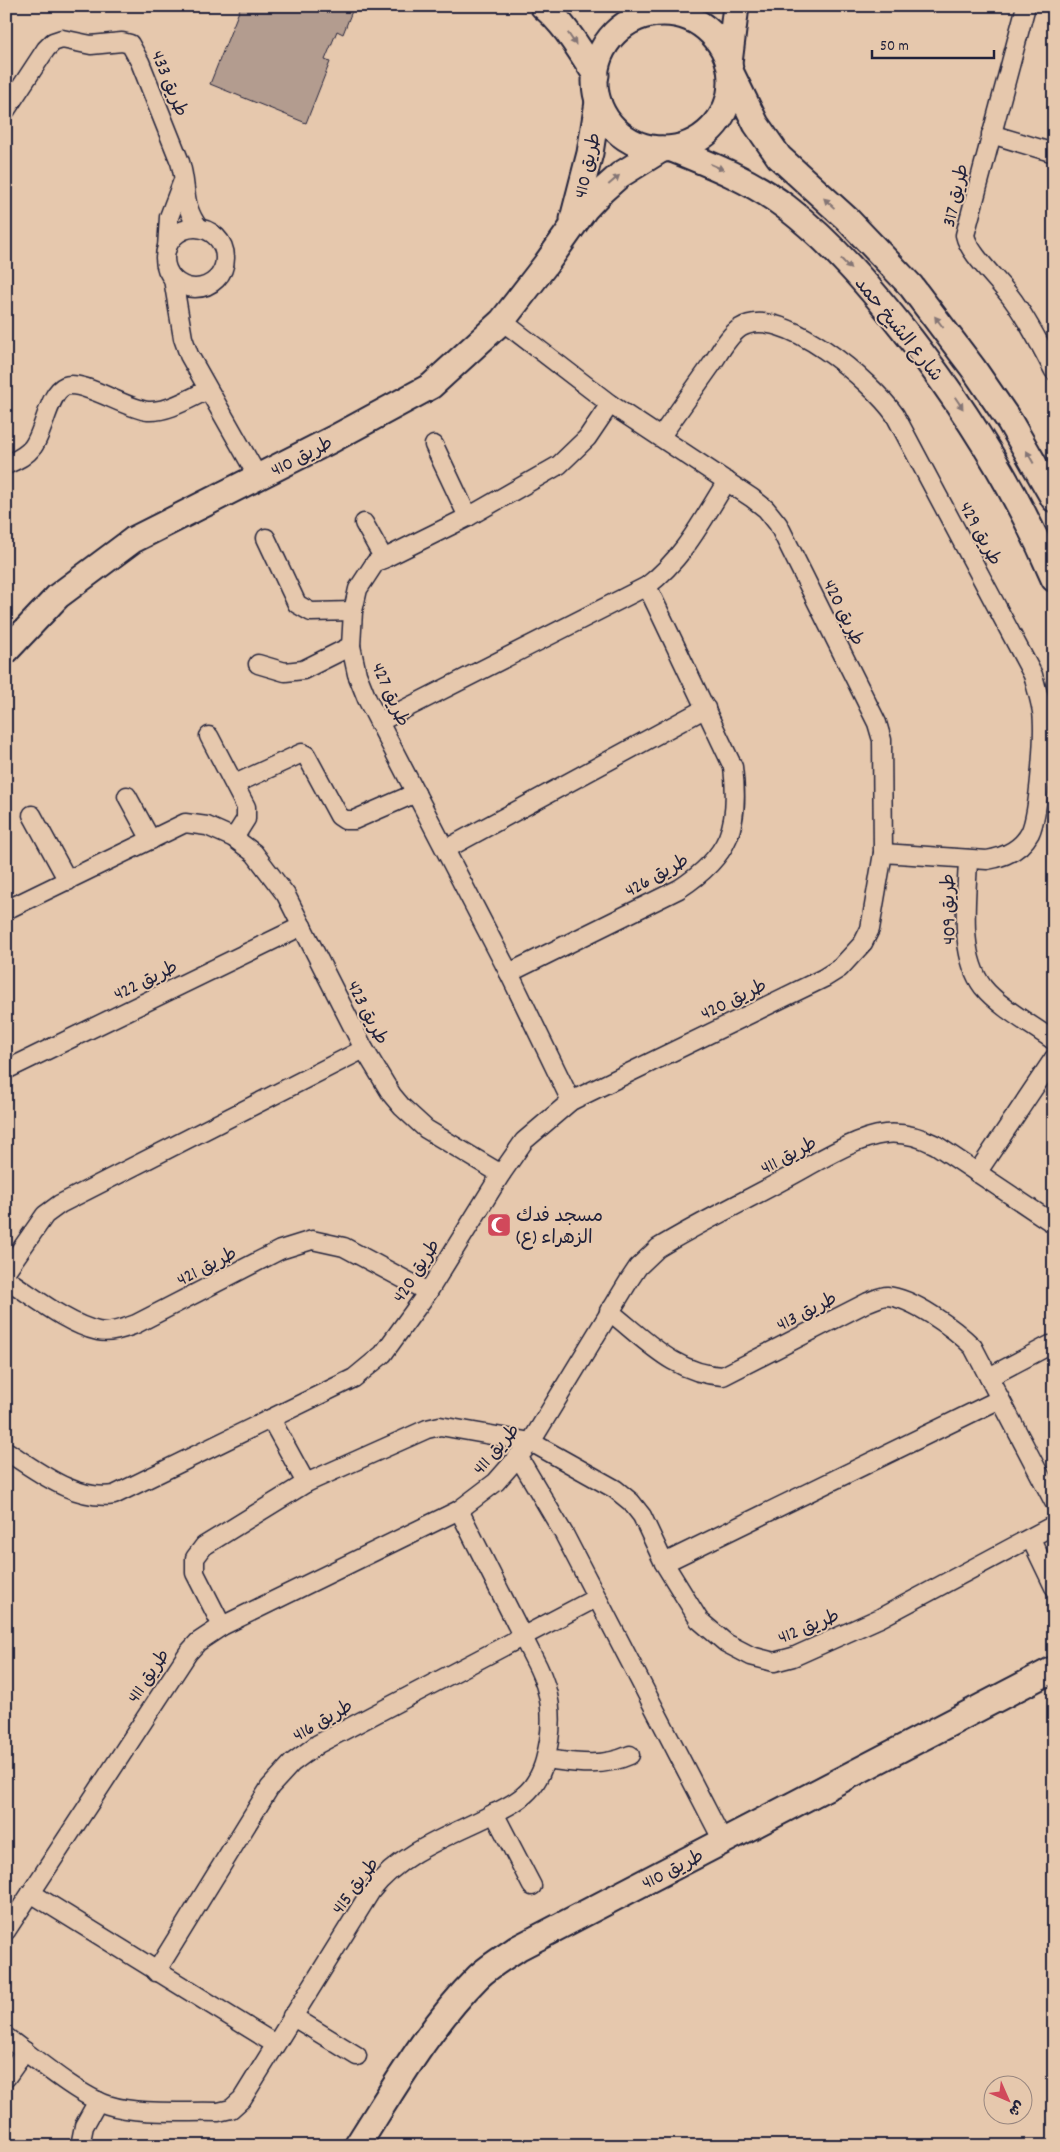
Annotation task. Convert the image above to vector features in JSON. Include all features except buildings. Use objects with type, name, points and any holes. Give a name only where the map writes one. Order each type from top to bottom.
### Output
[{"type":"street","points":[[543,6],[570,36],[596,75]]},
{"type":"street","points":[[730,68],[722,47],[712,34],[699,23],[683,16],[657,10],[620,29],[608,42],[600,58],[596,75],[598,102],[605,117],[616,130],[630,141],[645,147],[667,149],[697,140],[717,123],[728,99],[736,6]]},
{"type":"street","name":"طريق 317","points":[[1026,6],[966,227],[966,242],[970,249],[997,278],[1016,304],[1054,371]]},
{"type":"street","name":"طريق 433","points":[[6,110],[46,49],[53,42],[67,39],[91,45],[126,43],[133,47],[184,178],[183,189],[187,210],[199,228]]},
{"type":"street","name":"شارع الشيخ حمد","points":[[730,68],[756,124],[780,157],[847,219],[905,279],[951,338],[1010,422],[1054,499]]},
{"type":"street","name":"طريق 410","points":[[570,228],[584,178],[598,102]]},
{"type":"street","points":[[991,134],[1054,153]]},
{"type":"street","name":"شارع الشيخ حمد","points":[[667,149],[750,183],[785,207],[821,237],[884,304],[978,430],[1033,529],[1054,579]]},
{"type":"street","name":"طريق 410","points":[[6,651],[58,596],[133,540],[333,440],[431,386],[502,321],[585,209],[614,180],[640,161],[667,149]]},
{"type":"street","points":[[184,178],[170,212],[166,267],[173,279],[186,347],[208,390],[258,477]]},
{"type":"street","points":[[167,248],[176,235],[191,228],[199,228],[216,235],[221,241],[226,255],[224,270],[220,276],[214,282],[199,289],[188,302],[181,318]]},
{"type":"street","points":[[173,279],[185,287],[199,289]]},
{"type":"street","name":"طريق 420","points":[[6,1451],[48,1478],[83,1494],[104,1496],[123,1492],[354,1378],[370,1367],[383,1354],[428,1292],[524,1140],[571,1101],[824,978],[840,968],[863,943],[870,929],[883,853],[884,759],[882,740],[877,723],[778,524],[766,509],[661,436],[610,404],[502,321]]},
{"type":"street","name":"طريق 429","points":[[661,436],[733,334],[752,323],[776,325],[789,329],[836,358],[872,386],[895,415],[1033,675],[1042,714],[1038,799],[1034,822],[1029,834],[1016,849],[1000,858],[987,860],[883,853]]},
{"type":"street","points":[[6,465],[20,459],[32,448],[56,394],[63,387],[78,385],[133,408],[150,411],[167,408],[208,390]]},
{"type":"street","name":"طريق 427","points":[[571,1101],[446,849],[379,722],[357,674],[351,646],[353,612],[358,589],[366,574],[375,563],[468,518],[559,465],[587,438],[610,404]]},
{"type":"street","points":[[434,445],[468,518]]},
{"type":"street","points":[[379,722],[647,586],[665,572],[686,548],[727,481]]},
{"type":"street","points":[[364,523],[384,559]]},
{"type":"street","points":[[266,538],[292,596],[303,609],[319,613],[353,612]]},
{"type":"street","name":"طريق 426","points":[[508,973],[679,889],[704,873],[720,854],[734,822],[735,787],[733,767],[647,586]]},
{"type":"street","points":[[258,664],[285,672],[303,670],[351,646]]},
{"type":"street","points":[[446,849],[706,708]]},
{"type":"street","points":[[209,736],[244,801],[247,813],[244,824],[234,838]]},
{"type":"street","points":[[235,784],[302,754],[306,755],[339,816],[345,820],[354,820],[416,793]]},
{"type":"street","points":[[127,796],[151,840]]},
{"type":"street","points":[[32,815],[68,881]]},
{"type":"street","name":"طريق 423","points":[[6,910],[185,823],[207,826],[234,838],[254,853],[286,895],[364,1049],[392,1095],[414,1119],[440,1138],[501,1174]]},
{"type":"street","name":"طريق 409","points":[[968,859],[967,942],[975,973],[993,997],[1054,1041]]},
{"type":"street","name":"طريق 422","points":[[6,1070],[302,926]]},
{"type":"street","points":[[6,1271],[46,1215],[60,1204],[364,1049]]},
{"type":"street","points":[[977,1173],[1054,1058]]},
{"type":"street","name":"طريق 411","points":[[6,1931],[179,1665],[198,1642],[222,1626],[459,1510],[496,1482],[531,1442],[638,1266],[658,1248],[868,1138],[885,1134],[903,1134],[920,1138],[936,1145],[1054,1224]]},
{"type":"street","name":"طريق 421","points":[[6,1279],[66,1317],[99,1332],[116,1331],[136,1324],[280,1250],[312,1240],[344,1246],[428,1292]]},
{"type":"street","name":"طريق 413","points":[[609,1311],[677,1365],[703,1375],[724,1376],[868,1302],[885,1296],[905,1300],[961,1335],[973,1347],[1054,1502]]},
{"type":"street","points":[[989,1377],[1050,1345]]},
{"type":"street","points":[[664,1563],[1000,1399]]},
{"type":"street","points":[[271,1419],[306,1483]]},
{"type":"street","points":[[222,1626],[195,1572],[194,1565],[199,1551],[204,1546],[306,1483],[427,1428],[451,1428],[531,1442]]},
{"type":"street","name":"طريق 412","points":[[531,1442],[614,1490],[631,1502],[642,1516],[664,1563],[699,1620],[711,1632],[751,1656],[774,1662],[793,1657],[880,1618],[1054,1526]]},
{"type":"street","points":[[518,1456],[564,1534],[722,1841]]},
{"type":"street","name":"طريق 415","points":[[6,2037],[98,2101],[128,2109],[225,2111],[242,2099],[371,1891],[387,1872],[406,1856],[515,1802],[528,1792],[537,1779],[546,1759],[552,1722],[548,1694],[459,1510]]},
{"type":"street","points":[[1031,1539],[1054,1587]]},
{"type":"street","name":"طريق 416","points":[[156,1972],[266,1794],[292,1763],[318,1744],[596,1598]]},
{"type":"street","name":"طريق 410","points":[[357,2146],[416,2054],[449,2009],[479,1976],[518,1948],[1054,1669]]},
{"type":"street","points":[[546,1759],[592,1765],[618,1761],[630,1755]]},
{"type":"street","points":[[494,1813],[532,1886]]},
{"type":"street","points":[[31,1893],[275,2044]]},
{"type":"street","points":[[292,2016],[357,2056]]},
{"type":"street","points":[[6,2078],[25,2051]]},
{"type":"street","points":[[80,2146],[84,2126],[98,2101]]},
{"type":"place","name":"مسجد فدك الزهراء (ع)","points":[[499,1225]]}]
